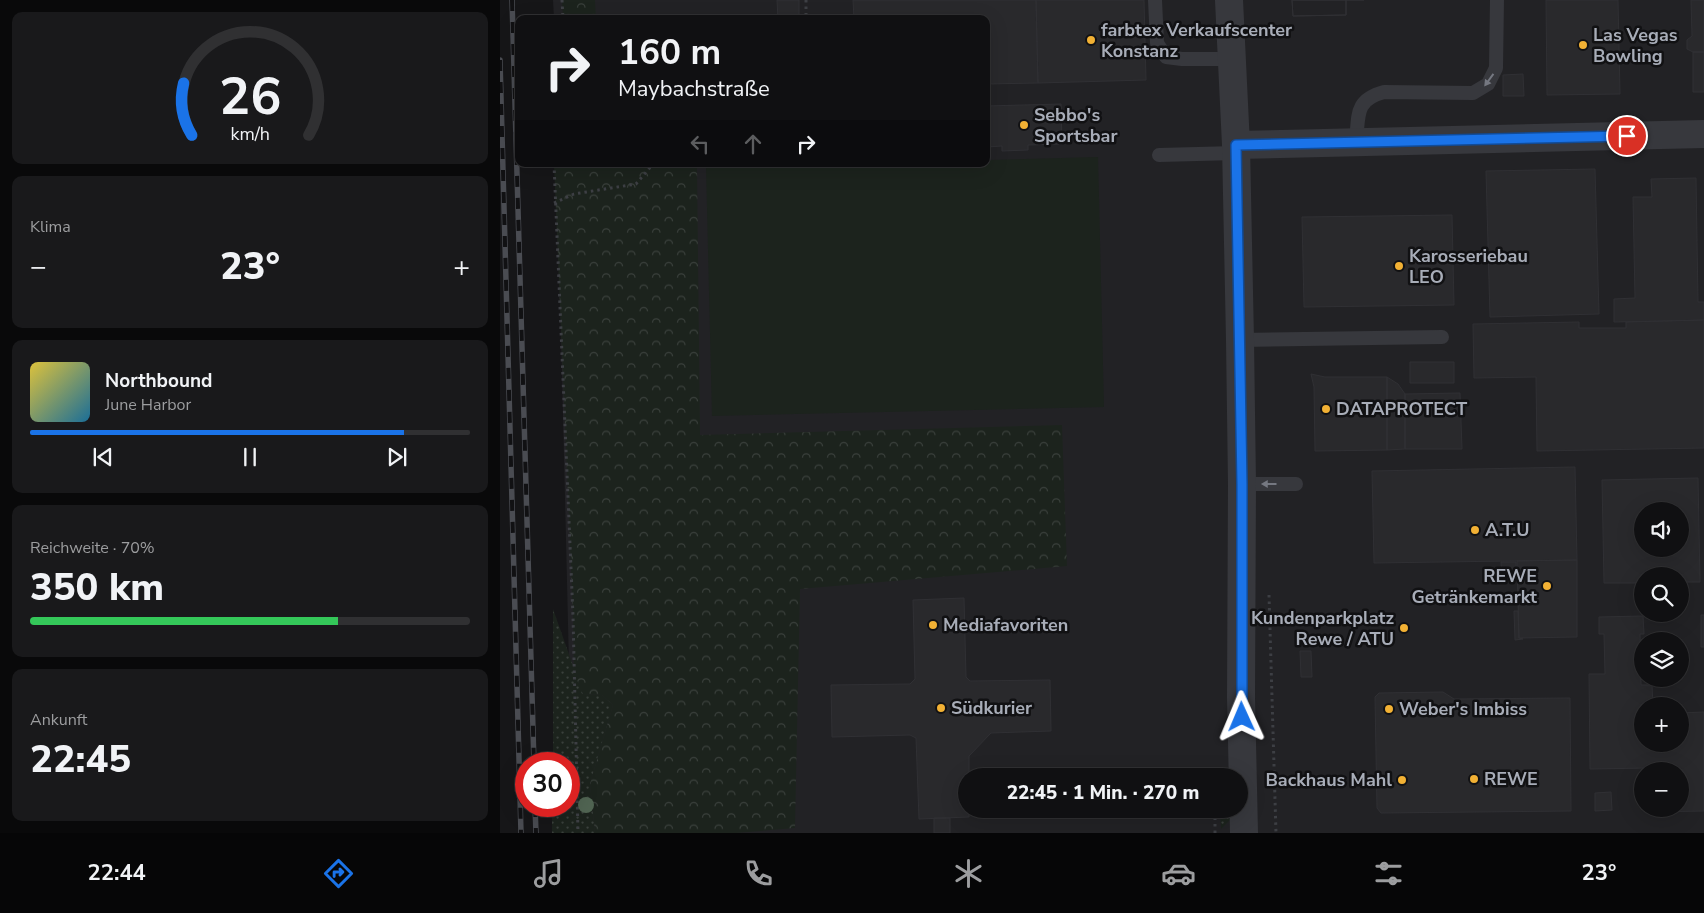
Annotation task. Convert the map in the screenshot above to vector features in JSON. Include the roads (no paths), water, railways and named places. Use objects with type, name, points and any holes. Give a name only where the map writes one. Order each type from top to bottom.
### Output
[{"type":"street","points":[[1229,0],[1236,149],[1240,340],[1242,484],[1241,697],[1244,833]]},
{"type":"street","points":[[1236,149],[1356,142],[1704,134]]},
{"type":"lane","points":[[1156,0],[1156,43],[1166,56],[1195,60],[1232,59]]},
{"type":"lane","points":[[1356,142],[1360,108],[1370,96],[1384,92],[1473,93],[1488,84],[1496,68],[1497,0]]},
{"type":"lane","points":[[1160,155],[1236,149]]},
{"type":"lane","points":[[1240,340],[1442,338]]},
{"type":"lane","points":[[1242,484],[1296,484]]},
{"type":"railway","points":[[512,0],[515,104]]},
{"type":"railway","points":[[500,60],[521,833]]},
{"type":"railway","points":[[517,167],[534,752]]},
{"type":"railway","points":[[535,817],[536,833]]},
{"type":"place","name":"farbtex Verkaufscenter Konstanz","points":[[1091,40]]},
{"type":"place","name":"Las Vegas Bowling","points":[[1583,45]]},
{"type":"place","name":"Sebbo's Sportsbar","points":[[1024,125]]},
{"type":"place","name":"Karosseriebau LEO","points":[[1399,266]]},
{"type":"place","name":"DATAPROTECT","points":[[1326,409]]},
{"type":"place","name":"A.T.U","points":[[1475,530]]},
{"type":"place","name":"REWE Getränkemarkt","points":[[1547,586]]},
{"type":"place","name":"Mediafavoriten","points":[[933,625]]},
{"type":"place","name":"Kundenparkplatz Rewe / ATU","points":[[1404,628]]},
{"type":"place","name":"Südkurier","points":[[941,708]]},
{"type":"place","name":"Weber's Imbiss","points":[[1389,709]]},
{"type":"place","name":"REWE","points":[[1474,779]]},
{"type":"place","name":"Backhaus Mahl","points":[[1402,780]]}]
